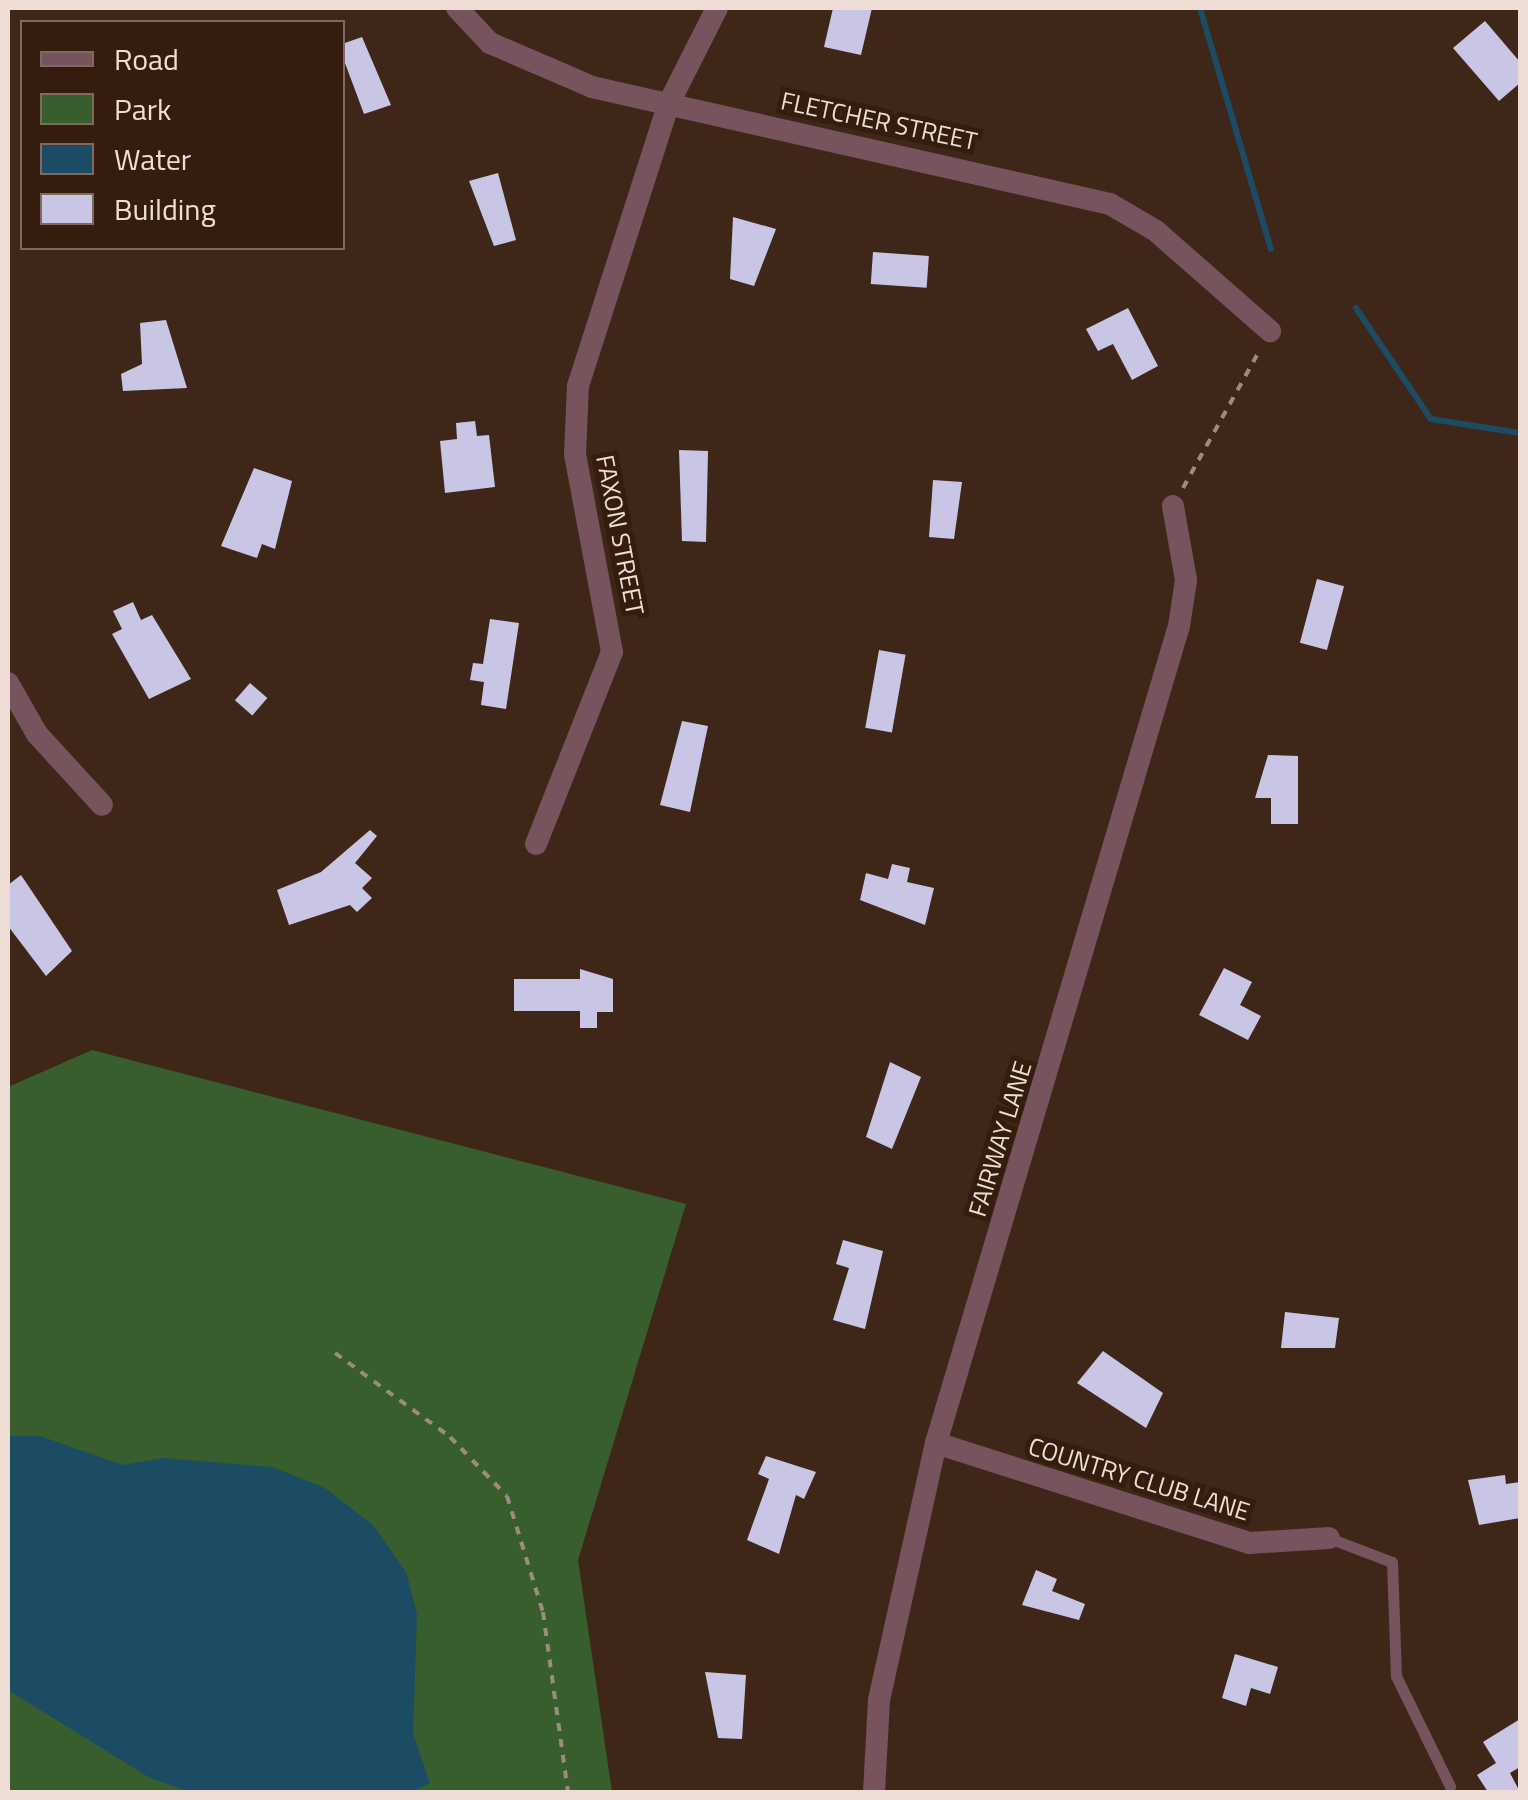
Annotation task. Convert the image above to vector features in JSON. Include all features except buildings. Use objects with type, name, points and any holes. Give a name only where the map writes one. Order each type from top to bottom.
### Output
[{"type":"street","name":"FLETCHER STREET","points":[[457,8],[527,64],[668,105],[1110,204],[1156,231],[1270,331]]},
{"type":"street","name":"FAXON STREET","points":[[536,844],[612,652],[575,454],[578,386],[668,105],[717,8]]},
{"type":"street","name":"FAIRWAY LANE","points":[[874,1792],[879,1700],[936,1442],[1180,626],[1186,580],[1173,506]]},
{"type":"street","points":[[8,683],[37,734],[102,805]]},
{"type":"street","name":"COUNTRY CLUB LANE","points":[[936,1442],[1249,1543],[1329,1538]]},
{"type":"lane","points":[[1329,1538],[1392,1562],[1396,1676],[1450,1786]]},
{"type":"path","points":[[1173,506],[1270,331]]},
{"type":"path","points":[[335,1353],[450,1437],[507,1496],[543,1612],[568,1792]]},
{"type":"green space","points":[[92,1050],[686,1204],[578,1560],[612,1792],[8,1792],[8,1087]]},
{"type":"water","points":[[8,1436],[40,1436],[123,1465],[163,1458],[272,1467],[325,1488],[373,1525],[406,1572],[417,1614],[413,1733],[430,1783],[411,1792],[191,1792],[150,1778],[8,1690]]},
{"type":"waterway","points":[[1200,8],[1271,249]]},
{"type":"waterway","points":[[1356,308],[1431,419],[1520,433]]}]
